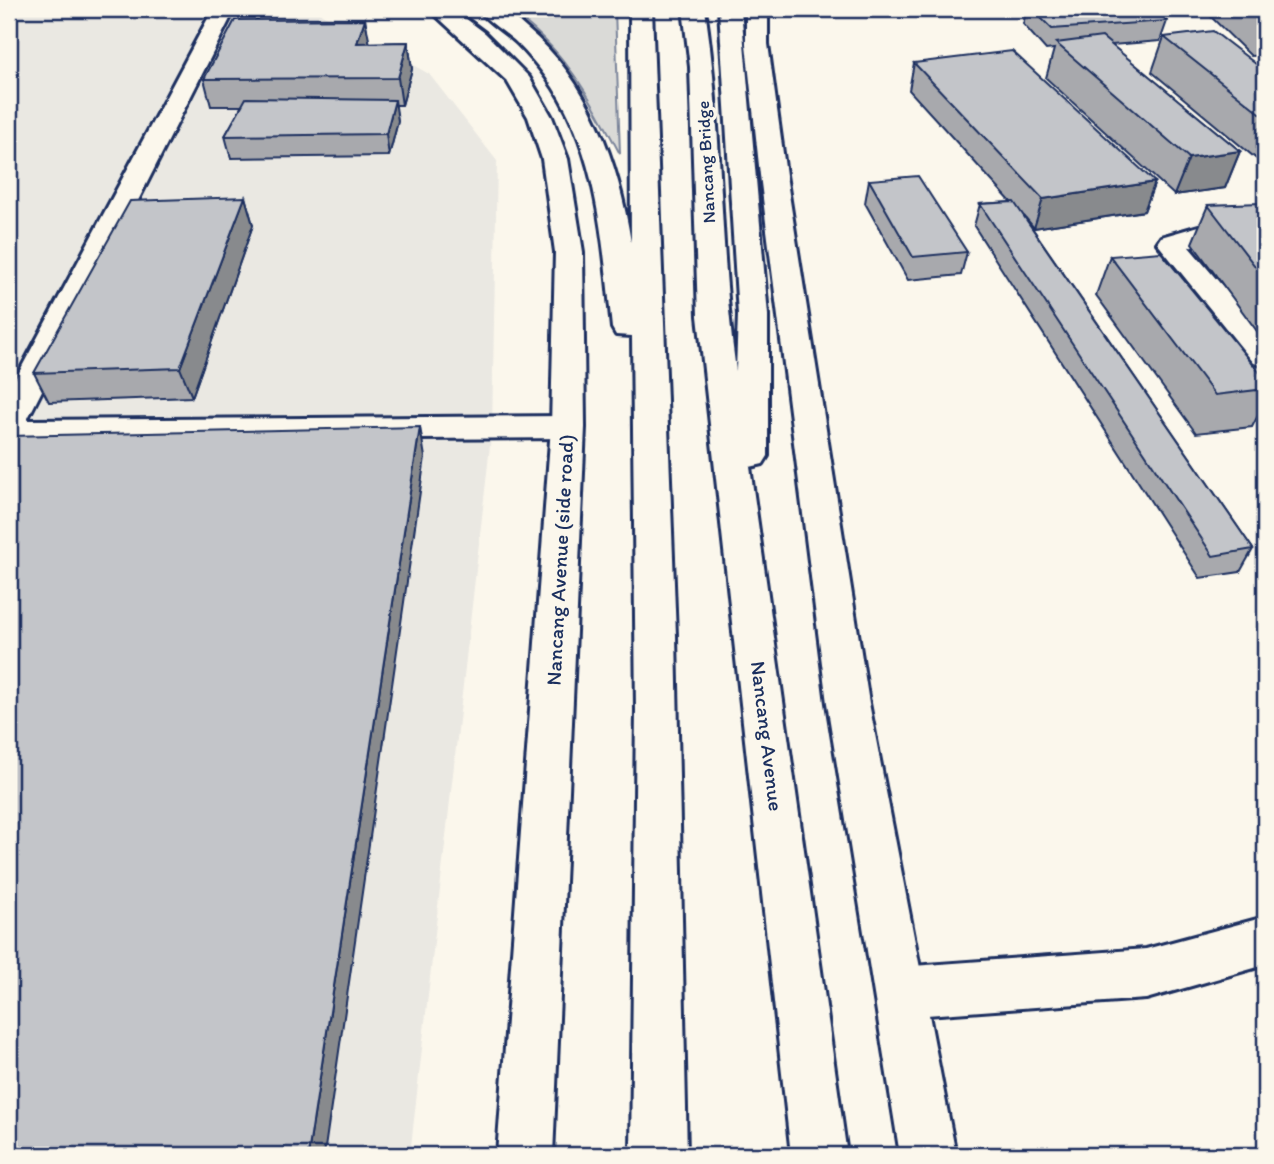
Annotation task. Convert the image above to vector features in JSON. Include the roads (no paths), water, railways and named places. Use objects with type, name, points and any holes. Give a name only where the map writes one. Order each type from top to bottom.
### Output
[{"type":"main road","points":[[9,422],[224,9]]},
{"type":"main road","name":"Nancang Avenue (side road)","points":[[440,9],[477,38],[517,77],[540,117],[555,159],[569,252],[568,427],[525,1155]]},
{"type":"main road","points":[[489,9],[530,41],[573,96],[601,163],[638,317]]},
{"type":"main road","points":[[640,9],[638,317],[654,567],[659,1155]]},
{"type":"main road","name":"Nancang Bridge","points":[[694,9],[733,316]]},
{"type":"main road","points":[[730,9],[733,316]]},
{"type":"main road","points":[[757,9],[757,44],[773,175],[848,703],[928,1155]]},
{"type":"main road","points":[[1265,215],[1171,243],[1265,356]]},
{"type":"main road","name":"Nancang Avenue","points":[[733,316],[749,591],[819,1155]]},
{"type":"main road","points":[[9,432],[568,427]]},
{"type":"main road","points":[[899,992],[1146,974],[1265,941]]}]
